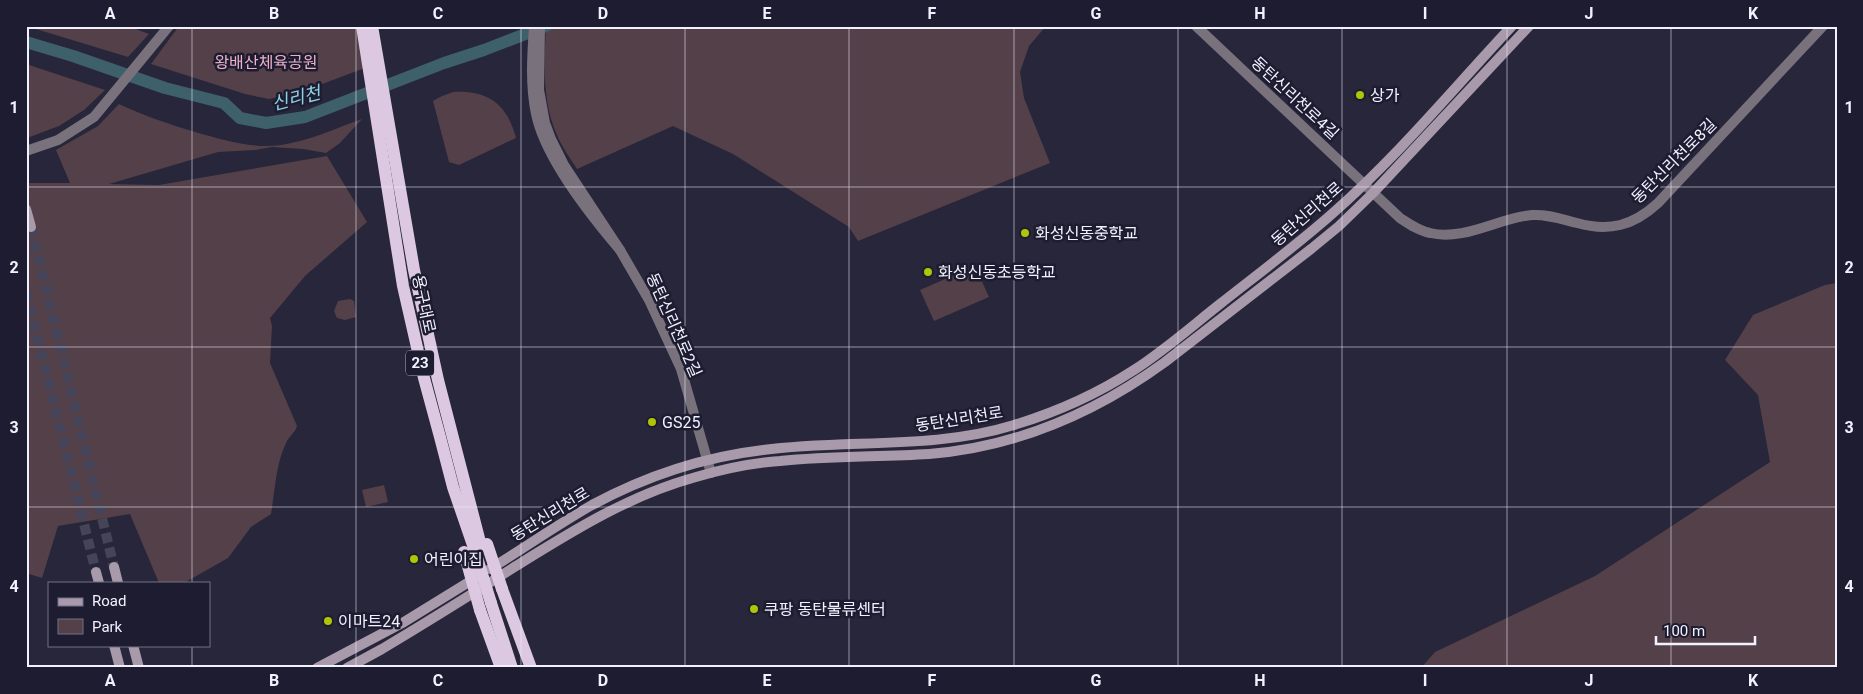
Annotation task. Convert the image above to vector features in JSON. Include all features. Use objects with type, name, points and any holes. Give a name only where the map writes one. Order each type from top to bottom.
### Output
[{"type":"highway","name":"용구대로","points":[[362,26],[391,173],[466,511],[512,668]]},
{"type":"highway","name":"용구대로","points":[[372,26],[391,173]]},
{"type":"highway","points":[[466,511],[493,602],[501,668]]},
{"type":"highway","name":"용구대로","points":[[493,602],[522,668]]},
{"type":"highway","points":[[493,602],[531,668]]},
{"type":"main road","name":"동탄신리천로","points":[[317,668],[404,622],[590,506],[648,480],[707,461],[744,453],[791,447],[958,438],[1014,425],[1058,410],[1096,392],[1137,368],[1309,234],[1364,184],[1406,142],[1512,26]]},
{"type":"main road","name":"동탄신리천로","points":[[347,668],[411,632],[594,518],[658,489],[711,473],[780,460],[930,454],[962,450],[1018,437],[1071,418],[1122,392],[1165,362],[1312,249],[1373,193],[1529,26]]},
{"type":"main road","points":[[26,209],[31,227]]},
{"type":"main road","points":[[114,567],[118,582]]},
{"type":"main road","points":[[96,572],[99,582]]},
{"type":"main road","points":[[404,622],[411,632]]},
{"type":"main road","points":[[114,646],[120,668]]},
{"type":"main road","points":[[133,646],[139,668]]},
{"type":"street","points":[[26,151],[58,140],[94,117],[169,26]]},
{"type":"street","name":"동탄신리천로2길","points":[[534,26],[541,106],[551,139],[564,164],[650,300],[681,369],[711,473]]},
{"type":"street","name":"동탄신리천로2길","points":[[536,60],[540,26]]},
{"type":"street","name":"동탄신리천로4길","points":[[1196,26],[1373,193]]},
{"type":"street","name":"동탄신리천로8길","points":[[1373,193],[1400,218],[1412,226],[1429,233],[1443,235],[1471,231],[1529,215],[1549,215],[1592,226],[1606,227],[1633,221],[1658,203],[1824,26]]},
{"type":"green space","points":[[26,26],[128,26],[149,34],[128,57]]},
{"type":"green space","name":"왕배산체육공원","points":[[179,26],[362,26],[370,66],[301,92],[269,99],[245,94],[151,64]]},
{"type":"green space","points":[[546,26],[1046,26],[1029,46],[1020,72],[1024,98],[1050,163],[858,241],[849,227],[733,154],[673,126],[577,169],[559,139],[552,122],[546,96]]},
{"type":"green space","points":[[26,64],[105,90],[84,110],[59,126],[27,138]]},
{"type":"green space","points":[[453,92],[476,94],[494,102],[507,116],[516,138],[459,165],[449,162],[433,101]]},
{"type":"green space","points":[[119,104],[166,123],[216,138],[238,143],[270,146],[302,141],[362,119],[340,143],[326,153],[272,147],[218,152],[109,184],[159,185],[327,156],[367,222],[305,276],[270,318],[272,326],[270,363],[297,426],[287,441],[280,459],[271,514],[251,527],[228,558],[186,582],[159,582],[130,514],[58,526],[42,578],[26,573],[26,183],[70,183],[56,150],[98,126]]},
{"type":"green space","points":[[975,266],[989,297],[934,321],[920,290]]},
{"type":"green space","points":[[1837,283],[1837,668],[1421,668],[1435,652],[1595,576],[1770,462],[1758,395],[1725,360],[1753,315],[1825,285]]},
{"type":"green space","points":[[350,299],[354,301],[356,317],[345,320],[337,318],[334,311],[338,301]]},
{"type":"green space","points":[[384,485],[388,502],[366,507],[362,490]]},
{"type":"waterway","name":"신리천","points":[[26,42],[165,88],[224,103],[240,118],[266,123],[305,117],[546,26]]},
{"type":"tunnel","points":[[31,227],[114,567]]},
{"type":"tunnel","points":[[26,292],[96,572]]},
{"type":"place","name":"상가","points":[[1360,95]]},
{"type":"place","name":"화성신동중학교","points":[[1025,233]]},
{"type":"place","name":"화성신동초등학교","points":[[928,272]]},
{"type":"place","name":"GS25","points":[[652,422]]},
{"type":"place","name":"어린이집","points":[[414,559]]},
{"type":"place","name":"쿠팡 동탄물류센터","points":[[754,609]]},
{"type":"place","name":"이마트24","points":[[328,621]]}]
